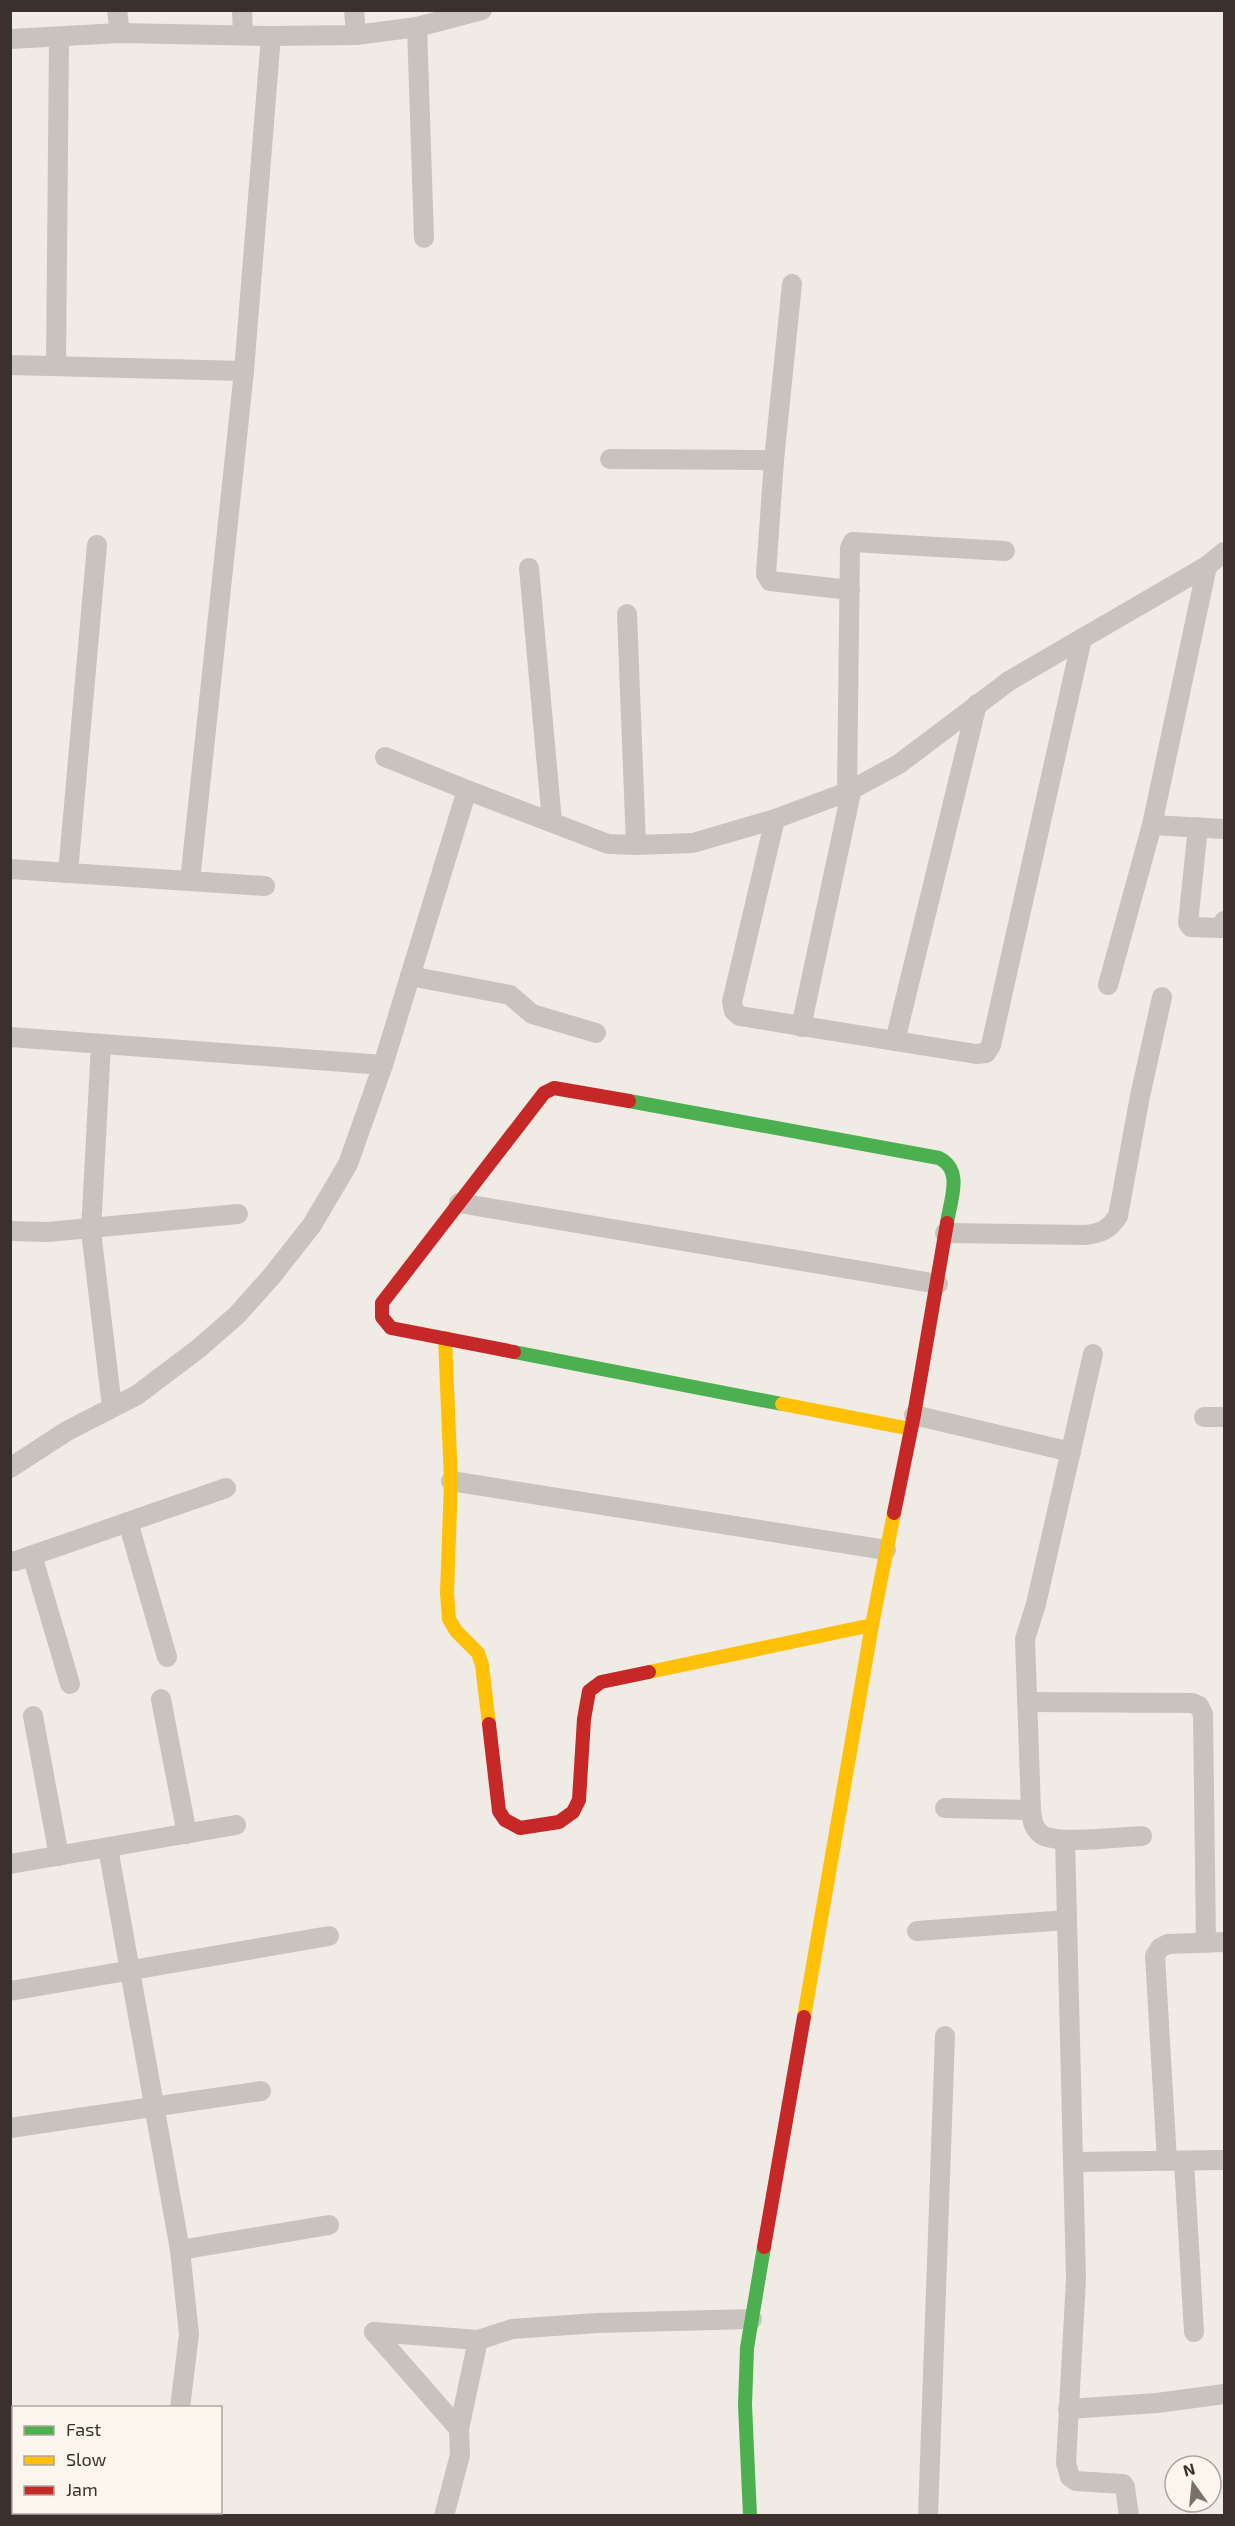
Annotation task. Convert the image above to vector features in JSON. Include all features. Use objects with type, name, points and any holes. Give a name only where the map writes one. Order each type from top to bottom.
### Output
[{"type":"street","points":[[117,10],[120,33]]},
{"type":"street","points":[[242,10],[243,35]]},
{"type":"street","points":[[354,10],[356,35]]},
{"type":"street","points":[[10,39],[120,33],[356,35],[417,27],[482,10]]},
{"type":"street","points":[[417,27],[424,238]]},
{"type":"street","points":[[190,881],[244,371],[271,36]]},
{"type":"street","points":[[56,366],[60,38]]},
{"type":"street","points":[[792,284],[765,567],[770,581],[850,590]]},
{"type":"street","points":[[10,365],[244,371]]},
{"type":"street","points":[[610,459],[774,460]]},
{"type":"street","points":[[801,1027],[849,790],[850,548],[853,542],[1005,551]]},
{"type":"street","points":[[68,873],[97,545]]},
{"type":"street","points":[[385,757],[608,844],[693,843],[775,819],[849,790],[899,764],[1009,681],[1207,566],[1224,552]]},
{"type":"street","points":[[1108,985],[1152,825],[1207,566]]},
{"type":"street","points":[[529,568],[552,822]]},
{"type":"street","points":[[627,614],[636,845]]},
{"type":"street","points":[[775,819],[732,1002],[734,1011],[740,1016],[801,1027],[976,1054],[986,1053],[991,1046],[1082,639]]},
{"type":"street","points":[[895,1041],[978,704]]},
{"type":"street","points":[[10,1468],[67,1431],[137,1395],[198,1349],[237,1315],[278,1269],[312,1225],[348,1164],[383,1065],[466,790]]},
{"type":"street","points":[[1152,825],[1224,829]]},
{"type":"street","points":[[1198,827],[1188,923],[1191,927],[1221,928],[1224,926],[1224,921]]},
{"type":"street","points":[[10,869],[265,886]]},
{"type":"street","points":[[410,976],[510,995],[532,1014],[596,1033]]},
{"type":"street","points":[[945,1233],[1085,1235],[1101,1233],[1111,1227],[1118,1216],[1140,1096],[1162,997]]},
{"type":"street","points":[[10,1037],[383,1065]]},
{"type":"street","points":[[101,1044],[91,1227],[93,1261],[112,1407]]},
{"type":"street","points":[[750,2516],[745,2405],[747,2348],[872,1625],[912,1422],[938,1284],[955,1174],[952,1166],[946,1161],[925,1154],[554,1088],[539,1098],[382,1303],[380,1315],[382,1321],[392,1328],[912,1422],[1071,1452]]},
{"type":"street","points":[[459,1203],[938,1284]]},
{"type":"street","points":[[10,1231],[48,1232],[238,1214]]},
{"type":"street","points":[[445,1338],[451,1482],[447,1593],[449,1619],[456,1631],[471,1644],[480,1659],[499,1811],[505,1820],[520,1828],[559,1822],[573,1812],[579,1800],[584,1719],[590,1691],[594,1685],[617,1678],[872,1625]]},
{"type":"street","points":[[1093,1354],[1036,1604],[1025,1639],[1031,1810],[1034,1827],[1042,1835],[1065,1840],[1142,1836]]},
{"type":"street","points":[[1204,1417],[1224,1418]]},
{"type":"street","points":[[451,1482],[886,1550]]},
{"type":"street","points":[[10,1561],[226,1488]]},
{"type":"street","points":[[128,1522],[167,1657]]},
{"type":"street","points":[[32,1555],[70,1684]]},
{"type":"street","points":[[161,1699],[187,1834]]},
{"type":"street","points":[[1027,1702],[1192,1703],[1199,1706],[1203,1714],[1215,1943],[1168,1944],[1160,1948],[1155,1956],[1194,2332]]},
{"type":"street","points":[[33,1716],[59,1856]]},
{"type":"street","points":[[945,1808],[1031,1810]]},
{"type":"street","points":[[10,1864],[236,1825]]},
{"type":"street","points":[[1065,1840],[1076,2279],[1066,2463],[1070,2477],[1076,2481],[1123,2484],[1129,2516]]},
{"type":"street","points":[[108,1848],[180,2250],[189,2334],[180,2406]]},
{"type":"street","points":[[916,1931],[1067,1920]]},
{"type":"street","points":[[10,1991],[329,1936]]},
{"type":"street","points":[[928,2516],[945,2036]]},
{"type":"street","points":[[10,2128],[261,2091]]},
{"type":"street","points":[[1074,2162],[1224,2160]]},
{"type":"street","points":[[180,2250],[329,2224]]},
{"type":"street","points":[[459,2429],[374,2332],[478,2340],[512,2329],[752,2319]]},
{"type":"street","points":[[444,2516],[460,2455],[459,2429],[478,2340]]},
{"type":"street","points":[[1068,2409],[1157,2403],[1224,2394]]},
{"type":"traffic: fast","points":[[629,1101],[939,1158],[947,1163],[953,1178],[954,1187],[947,1223]]},
{"type":"traffic: fast","points":[[514,1352],[782,1404]]},
{"type":"traffic: fast","points":[[750,2516],[745,2405],[747,2348],[764,2247]]},
{"type":"traffic: slow","points":[[445,1338],[451,1481],[447,1593],[449,1619],[456,1631],[478,1653],[482,1665],[489,1724]]},
{"type":"traffic: slow","points":[[782,1404],[911,1429]]},
{"type":"traffic: slow","points":[[804,2017],[872,1625],[894,1513]]},
{"type":"traffic: slow","points":[[649,1672],[872,1625]]},
{"type":"traffic: jam","points":[[514,1352],[391,1328],[382,1317],[382,1303],[544,1093],[554,1088],[629,1101]]},
{"type":"traffic: jam","points":[[894,1513],[914,1415],[947,1223]]},
{"type":"traffic: jam","points":[[489,1724],[499,1811],[505,1820],[520,1828],[559,1822],[573,1812],[579,1800],[584,1719],[589,1691],[601,1682],[649,1672]]},
{"type":"traffic: jam","points":[[764,2247],[804,2017]]}]
